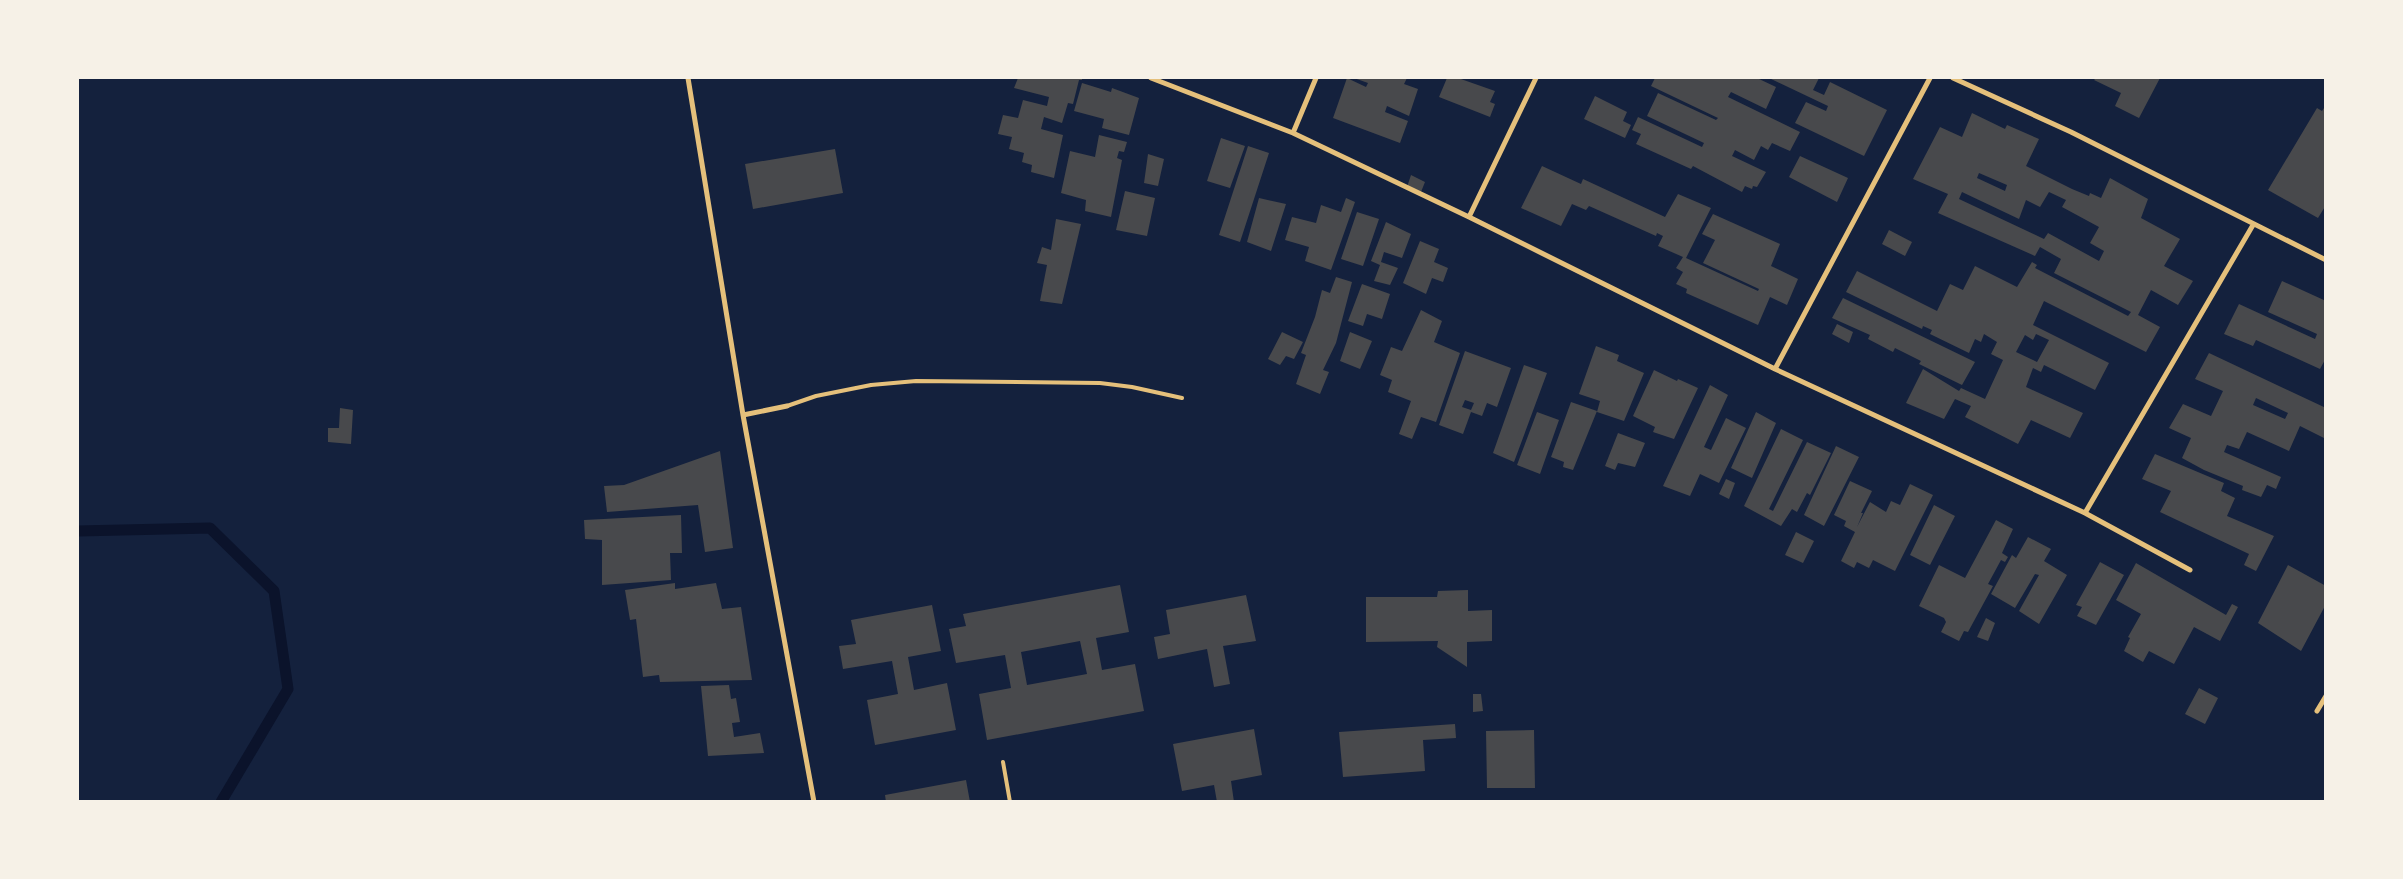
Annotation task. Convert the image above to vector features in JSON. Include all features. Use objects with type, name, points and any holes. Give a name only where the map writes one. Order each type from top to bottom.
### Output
[{"type":"street","points":[[688,78],[743,415],[814,802]]},
{"type":"street","points":[[1151,78],[1292,134],[1469,217],[1774,369],[2086,513],[2190,570]]},
{"type":"street","points":[[1292,134],[1316,78]]},
{"type":"street","points":[[1469,217],[1536,78]]},
{"type":"street","points":[[1774,369],[1930,78]]},
{"type":"street","points":[[1953,78],[2071,132],[2326,260]]},
{"type":"street","points":[[2086,513],[2253,225]]},
{"type":"street","points":[[743,415],[787,406]]},
{"type":"street","points":[[2317,711],[2326,696]]},
{"type":"lane","points":[[787,406],[816,396],[871,385],[916,382],[1100,383],[1132,387],[1182,398]]},
{"type":"lane","points":[[1003,762],[1010,802]]},
{"type":"building","points":[[1018,78],[1082,78],[1082,80],[1079,80],[1073,104],[1068,103],[1062,123],[1044,117],[1041,129],[1063,135],[1054,178],[1031,172],[1032,165],[1022,162],[1024,153],[1009,149],[1012,137],[998,134],[1003,115],[1018,118],[1023,100],[1047,106],[1049,97],[1014,88]]},
{"type":"building","points":[[1347,78],[1366,87],[1368,83],[1354,78],[1407,78],[1404,84],[1418,89],[1409,116],[1387,106],[1385,112],[1408,121],[1400,143],[1333,118]]},
{"type":"building","points":[[1447,78],[1458,78],[1495,91],[1490,102],[1495,104],[1490,117],[1439,97]]},
{"type":"building","points":[[1655,78],[1757,78],[1776,87],[1766,109],[1731,92],[1728,97],[1800,132],[1790,151],[1772,143],[1768,150],[1761,146],[1754,160],[1735,150],[1732,156],[1766,172],[1757,187],[1753,186],[1752,189],[1745,186],[1742,192],[1693,166],[1691,169],[1636,144],[1641,134],[1632,130],[1638,117],[1702,147],[1704,143],[1647,116],[1658,93],[1716,120],[1718,118],[1651,86]]},
{"type":"building","points":[[1769,78],[1819,78],[1813,90],[1824,95],[1830,82],[1887,110],[1864,156],[1795,123],[1806,102],[1826,111],[1828,106]]},
{"type":"building","points":[[2096,78],[2160,78],[2139,118],[2115,106],[2121,93],[2094,80]]},
{"type":"building","points":[[1082,83],[1111,92],[1112,88],[1139,98],[1129,135],[1102,128],[1104,119],[1074,111]]},
{"type":"building","points":[[1595,96],[1627,112],[1623,121],[1631,125],[1625,138],[1584,119]]},
{"type":"building","points":[[2326,105],[2326,205],[2318,218],[2268,190],[2317,108],[2322,111]]},
{"type":"building","points":[[1972,113],[2005,129],[2007,125],[2039,139],[2026,166],[2072,189],[2089,196],[2090,193],[2101,198],[2110,178],[2148,199],[2141,218],[2180,239],[2164,266],[2193,281],[2178,305],[2151,290],[2138,315],[2160,327],[2146,352],[2044,301],[2033,325],[2109,363],[2095,390],[2044,365],[2041,372],[2033,368],[2026,387],[2083,413],[2070,438],[2031,420],[2018,444],[1965,417],[1971,406],[1955,399],[1944,419],[1906,403],[1923,369],[1959,391],[1961,388],[1985,399],[2003,360],[1991,354],[1997,342],[1984,334],[1981,342],[1975,339],[1969,353],[1930,334],[1932,330],[1923,326],[1922,329],[1846,292],[1857,271],[1937,311],[1950,284],[1963,290],[1975,266],[2017,287],[2032,262],[2037,265],[2035,268],[2128,316],[2131,312],[2054,273],[2061,259],[2040,247],[2035,256],[1938,213],[1948,194],[1913,179],[1940,127],[1962,137]],"holes":[[[1979,173],[2007,185],[2005,191],[1977,178]],[[1962,192],[2019,219],[2026,200],[2040,207],[2049,192],[2066,200],[2062,207],[2099,227],[2090,243],[2104,251],[2099,261],[2048,233],[2044,239],[1959,199]],[[2036,334],[2049,340],[2037,362],[2016,352],[2025,335],[2033,340]]]},
{"type":"building","points":[[1099,135],[1127,142],[1124,152],[1119,151],[1117,158],[1122,160],[1111,217],[1085,211],[1086,200],[1061,193],[1070,151],[1095,157]]},
{"type":"building","points":[[1221,138],[1245,146],[1230,188],[1207,181]]},
{"type":"building","points":[[1248,146],[1269,153],[1240,242],[1219,235]]},
{"type":"building","points":[[835,149],[843,193],[753,209],[745,164]]},
{"type":"building","points":[[1148,154],[1164,159],[1158,186],[1144,183]]},
{"type":"building","points":[[1800,156],[1848,178],[1837,202],[1789,177]]},
{"type":"building","points":[[1542,166],[1581,184],[1583,179],[1665,217],[1678,194],[1711,208],[1686,258],[1758,291],[1759,289],[1703,263],[1715,240],[1702,234],[1713,214],[1780,244],[1771,266],[1798,279],[1787,305],[1770,297],[1758,325],[1686,293],[1687,289],[1676,284],[1683,272],[1676,268],[1683,257],[1658,246],[1663,236],[1657,233],[1656,236],[1589,206],[1586,210],[1572,204],[1561,226],[1521,208]]},
{"type":"building","points":[[1411,175],[1425,182],[1421,192],[1407,187]]},
{"type":"building","points":[[1125,191],[1155,198],[1147,236],[1116,230]]},
{"type":"building","points":[[1259,198],[1286,204],[1271,251],[1247,242]]},
{"type":"building","points":[[1346,198],[1355,202],[1331,270],[1305,261],[1309,247],[1285,240],[1292,217],[1316,223],[1321,205],[1341,212]]},
{"type":"building","points":[[1357,212],[1379,219],[1363,266],[1341,259]]},
{"type":"building","points":[[1056,219],[1081,224],[1062,304],[1040,301],[1047,265],[1037,263],[1042,247],[1051,250]]},
{"type":"building","points":[[1386,222],[1411,234],[1402,258],[1384,252],[1381,262],[1398,268],[1390,285],[1374,281],[1380,265],[1371,261]]},
{"type":"building","points":[[1889,230],[1912,242],[1905,256],[1882,244]]},
{"type":"building","points":[[1420,241],[1439,249],[1434,262],[1448,268],[1443,282],[1432,278],[1426,294],[1403,283]]},
{"type":"building","points":[[1336,277],[1352,282],[1336,343],[1323,370],[1329,372],[1320,394],[1296,384],[1306,355],[1301,353],[1315,317],[1322,290],[1330,293]]},
{"type":"building","points":[[2282,281],[2326,301],[2326,358],[2320,369],[2256,340],[2253,346],[2224,334],[2239,304],[2315,339],[2317,334],[2268,312]]},
{"type":"building","points":[[1362,284],[1390,294],[1382,319],[1367,314],[1363,326],[1348,321]]},
{"type":"building","points":[[1843,298],[1975,362],[1962,385],[1919,364],[1921,361],[1895,348],[1893,352],[1868,339],[1870,335],[1832,318]]},
{"type":"building","points":[[1421,310],[1442,321],[1434,342],[1460,353],[1436,422],[1421,417],[1412,439],[1399,434],[1411,401],[1388,392],[1392,380],[1380,375],[1391,347],[1402,351]]},
{"type":"building","points":[[1837,324],[1853,332],[1849,343],[1832,334]]},
{"type":"building","points":[[1282,332],[1303,342],[1294,359],[1286,356],[1280,365],[1268,359]]},
{"type":"building","points":[[1350,332],[1372,341],[1360,369],[1340,361]]},
{"type":"building","points":[[1596,346],[1619,355],[1617,361],[1644,373],[1624,421],[1597,412],[1600,401],[1579,394]]},
{"type":"building","points":[[1465,351],[1511,368],[1497,407],[1487,403],[1482,416],[1471,412],[1463,434],[1439,425]],"holes":[[[1465,400],[1474,403],[1471,410],[1462,407]]]},
{"type":"building","points":[[2209,353],[2326,408],[2326,439],[2300,426],[2289,451],[2247,432],[2239,449],[2227,445],[2224,452],[2281,477],[2276,489],[2267,485],[2261,497],[2242,490],[2243,486],[2204,470],[2182,458],[2191,438],[2169,428],[2183,404],[2211,416],[2223,391],[2195,379]],"holes":[[[2256,398],[2288,413],[2285,419],[2253,405]]]},
{"type":"building","points":[[1524,365],[1547,373],[1514,462],[1493,453]]},
{"type":"building","points":[[1654,370],[1698,388],[1674,439],[1653,432],[1655,427],[1633,416]]},
{"type":"building","points":[[1710,385],[1728,395],[1704,447],[1711,450],[1726,418],[1746,428],[1719,483],[1700,474],[1690,496],[1663,486]]},
{"type":"building","points":[[1571,402],[1597,411],[1573,470],[1563,467],[1564,462],[1551,457]]},
{"type":"building","points":[[340,408],[353,410],[351,444],[328,442],[328,428],[339,428]]},
{"type":"building","points":[[1537,412],[1559,420],[1540,474],[1517,465]]},
{"type":"building","points":[[1756,412],[1776,423],[1752,478],[1731,468]]},
{"type":"building","points":[[1781,429],[1803,440],[1769,509],[1773,511],[1807,442],[1831,453],[1810,495],[1807,493],[1797,512],[1792,509],[1781,526],[1744,506]]},
{"type":"building","points":[[1618,433],[1645,443],[1635,467],[1618,463],[1615,470],[1605,466]]},
{"type":"building","points":[[1836,446],[1859,457],[1824,526],[1804,515]]},
{"type":"building","points":[[720,451],[733,548],[705,552],[698,505],[607,512],[604,486],[624,485]]},
{"type":"building","points":[[2155,454],[2224,483],[2221,491],[2235,498],[2227,516],[2274,536],[2256,571],[2244,565],[2249,554],[2160,512],[2171,491],[2142,479]]},
{"type":"building","points":[[1726,479],[1735,483],[1729,499],[1719,494]]},
{"type":"building","points":[[1850,481],[1872,491],[1861,513],[1863,513],[1857,527],[1870,502],[1886,512],[1891,501],[1900,505],[1910,484],[1933,495],[1895,571],[1873,560],[1869,568],[1857,562],[1854,568],[1841,561],[1855,532],[1844,526],[1846,521],[1834,515]]},
{"type":"building","points":[[1934,505],[1955,516],[1930,565],[1910,555]]},
{"type":"building","points":[[681,515],[682,553],[670,553],[671,580],[602,585],[602,540],[585,539],[584,520]]},
{"type":"building","points":[[1996,520],[2013,529],[2002,553],[2008,557],[2005,562],[2001,560],[1988,584],[1993,586],[1968,632],[1964,631],[1959,641],[1941,632],[1946,622],[1944,618],[1919,606],[1939,565],[1965,578]]},
{"type":"building","points":[[1796,532],[1814,541],[1803,563],[1785,555]]},
{"type":"building","points":[[2028,537],[2051,549],[2044,561],[2067,575],[2039,624],[2019,611],[2039,575],[2035,574],[2015,608],[1991,594],[2012,555],[2016,558]]},
{"type":"building","points":[[2100,562],[2124,575],[2096,625],[2077,616],[2082,607],[2076,605]]},
{"type":"building","points":[[2136,563],[2226,615],[2232,604],[2238,607],[2220,641],[2194,627],[2174,664],[2149,651],[2143,662],[2124,651],[2130,638],[2128,637],[2141,614],[2116,600]]},
{"type":"building","points":[[2288,565],[2326,586],[2326,604],[2301,651],[2258,623]]},
{"type":"building","points":[[675,583],[675,589],[716,583],[722,609],[741,607],[752,680],[660,682],[659,675],[643,677],[636,619],[630,620],[625,590]]},
{"type":"building","points":[[1120,585],[1129,632],[1096,638],[1102,670],[1135,664],[1144,711],[987,740],[979,694],[1011,688],[1005,655],[956,663],[949,629],[966,626],[963,614]],"holes":[[[1080,641],[1087,674],[1027,685],[1021,652]]]},
{"type":"building","points":[[1468,590],[1468,611],[1492,610],[1492,641],[1467,642],[1467,667],[1437,647],[1438,641],[1366,642],[1366,597],[1437,597],[1438,591]]},
{"type":"building","points":[[1246,595],[1256,641],[1223,646],[1230,684],[1214,687],[1207,649],[1158,659],[1154,637],[1170,634],[1166,610]]},
{"type":"building","points":[[932,605],[941,651],[908,657],[914,690],[947,683],[956,730],[875,745],[867,700],[898,694],[892,661],[843,669],[839,646],[856,644],[851,620]]},
{"type":"building","points":[[1986,618],[1995,623],[1988,641],[1977,637]]},
{"type":"building","points":[[729,685],[731,699],[736,698],[740,722],[732,723],[734,737],[760,733],[764,753],[708,756],[701,686]]},
{"type":"building","points":[[2199,688],[2218,698],[2205,724],[2185,714]]},
{"type":"building","points":[[1473,694],[1481,694],[1483,711],[1473,712]]},
{"type":"building","points":[[1455,724],[1456,738],[1423,740],[1425,771],[1343,777],[1339,732]]},
{"type":"building","points":[[1254,729],[1262,775],[1231,781],[1234,802],[1217,802],[1214,785],[1182,791],[1173,744]]},
{"type":"building","points":[[1534,730],[1535,788],[1487,788],[1486,731]]},
{"type":"building","points":[[966,780],[970,802],[886,802],[885,795]]},
{"type":"waterway","points":[[78,531],[210,528],[274,591],[288,689],[221,802]]}]
